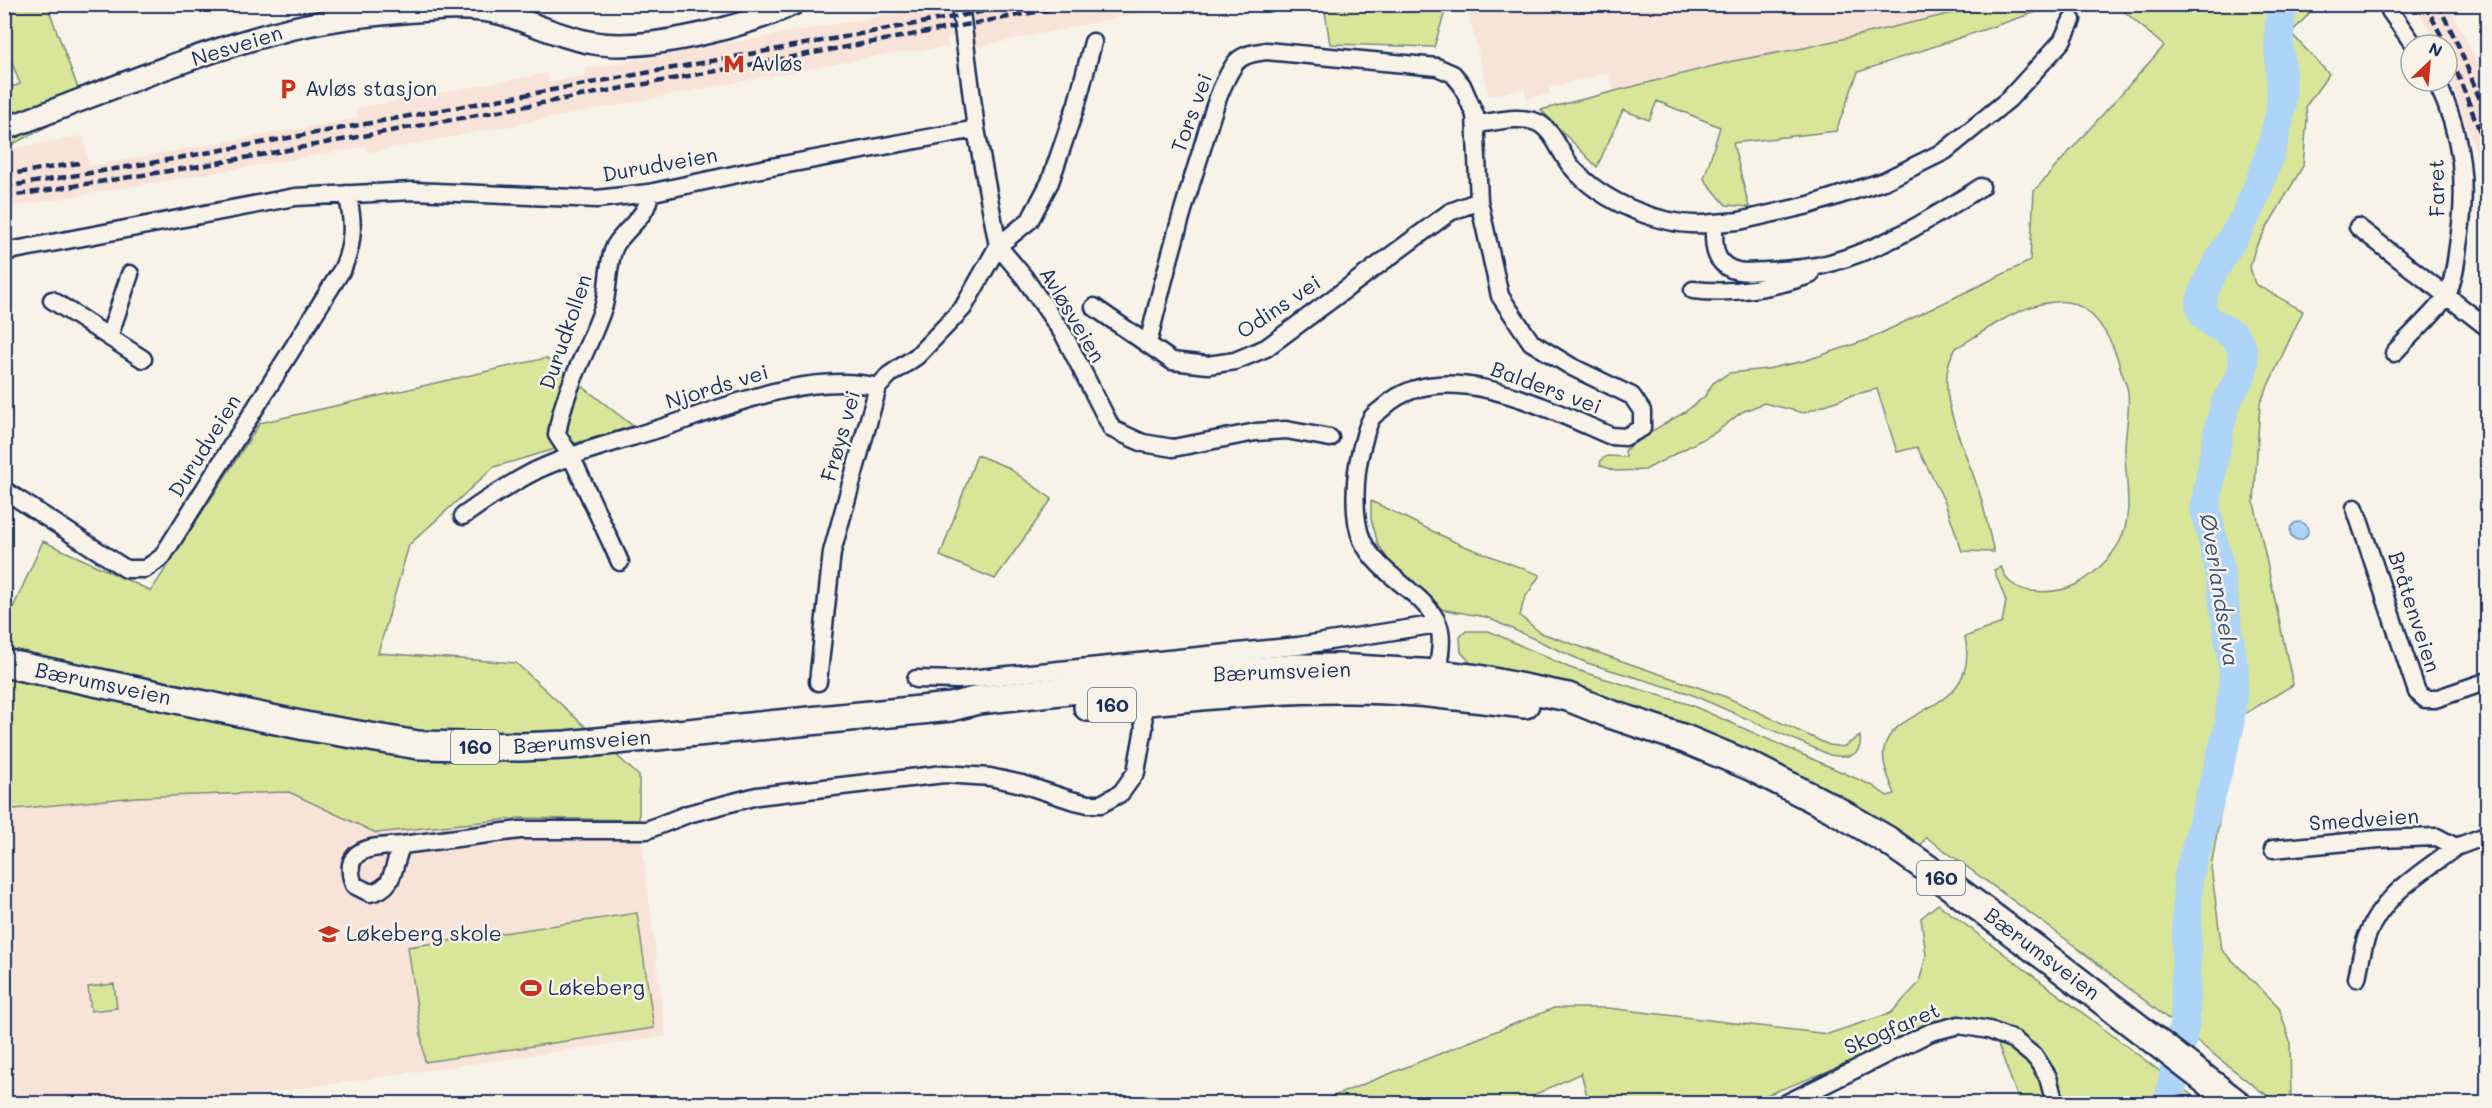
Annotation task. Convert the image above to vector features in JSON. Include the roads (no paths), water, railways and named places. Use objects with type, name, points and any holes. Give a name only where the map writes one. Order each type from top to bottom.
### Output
[{"type":"main road","name":"Bærumsveien","points":[[4,663],[305,726],[428,745],[520,747],[586,744],[951,707],[978,700],[1141,693],[1188,677],[1298,668],[1436,683],[1610,714],[1685,739],[1750,766],[1833,808],[1887,840],[2058,966],[2237,1104]]},
{"type":"street","name":"Nesveien","points":[[4,129],[228,47],[276,32],[329,22],[430,10],[479,10],[509,16],[574,38],[610,45],[656,42],[720,29],[775,13],[793,4]]},
{"type":"street","name":"Avløsveien","points":[[960,4],[976,129],[998,246],[1024,277],[1064,335],[1102,415],[1112,429],[1122,436],[1143,443],[1173,448],[1266,431],[1286,430],[1330,438]]},
{"type":"street","points":[[2390,11],[2406,33]]},
{"type":"street","points":[[1477,124],[1512,119],[1526,119],[1539,123],[1589,186],[1618,203],[1678,224],[1696,226],[1738,221],[1809,206],[1884,181],[1945,151],[2009,99],[2062,41],[2072,20]]},
{"type":"street","points":[[998,246],[1012,237],[1030,220],[1050,182],[1077,103],[1093,42]]},
{"type":"street","name":"Tors vei","points":[[1148,344],[1167,262],[1206,136],[1224,85],[1235,64],[1245,56],[1266,51],[1437,67],[1453,74],[1462,85],[1477,124]]},
{"type":"street","name":"Faret","points":[[2394,352],[2446,296],[2455,268],[2463,174],[2449,108],[2442,93]]},
{"type":"street","name":"Balders vei","points":[[1438,624],[1418,600],[1374,560],[1362,539],[1357,514],[1357,465],[1372,418],[1393,398],[1418,386],[1446,385],[1475,387],[1520,399],[1611,436],[1625,436],[1641,428],[1642,411],[1632,396],[1572,366],[1531,342],[1500,296],[1479,201],[1477,124]]},
{"type":"street","name":"Durudveien","points":[[4,252],[295,197],[412,190],[597,199],[649,193],[756,170],[976,129]]},
{"type":"street","points":[[1714,223],[1718,258],[1729,269],[1748,272],[1829,264],[1896,238],[1981,187]]},
{"type":"street","name":"Durudkollen","points":[[571,456],[557,435],[564,406],[603,308],[615,246],[647,206],[649,193]]},
{"type":"street","name":"Durudveien","points":[[4,490],[126,569],[145,569],[162,557],[343,268],[353,237],[347,194]]},
{"type":"street","name":"Odins vei","points":[[1094,307],[1172,361],[1192,364],[1226,363],[1266,348],[1450,212],[1479,201]]},
{"type":"street","points":[[2358,228],[2487,328]]},
{"type":"street","name":"Frøys vei","points":[[818,682],[832,552],[878,387],[889,375],[917,356],[963,308],[998,246]]},
{"type":"street","points":[[1694,290],[1713,292],[1756,290],[1810,275],[1814,266]]},
{"type":"street","points":[[109,337],[130,274]]},
{"type":"street","points":[[52,300],[143,359]]},
{"type":"street","name":"Njords vei","points":[[464,516],[505,486],[571,456],[720,408],[811,384],[858,382],[878,387]]},
{"type":"street","points":[[571,456],[620,562]]},
{"type":"street","name":"Bråtenveien","points":[[2355,508],[2416,692],[2425,699],[2435,699],[2487,681]]},
{"type":"street","points":[[1436,683],[1440,642],[1438,624]]},
{"type":"street","name":"Bærumsveien","points":[[916,679],[959,680],[1298,646],[1438,624]]},
{"type":"street","points":[[402,845],[520,830],[647,830],[688,814],[757,796],[944,774],[990,777],[1022,784],[1071,801],[1101,804],[1121,794],[1136,772],[1144,728],[1141,693]]},
{"type":"street","points":[[2357,978],[2367,935],[2379,914],[2406,884],[2456,847],[2487,835]]},
{"type":"street","name":"Smedveien","points":[[2273,849],[2379,839],[2437,837],[2456,847]]},
{"type":"street","name":"Skogfaret","points":[[1785,1104],[1931,1032],[1959,1025],[1989,1030],[2005,1036],[2014,1040],[2036,1058],[2048,1077],[2055,1104]]},
{"type":"water","points":[[2299,522],[2307,527],[2308,531],[2303,539],[2299,540],[2291,535],[2290,531],[2295,523]]},
{"type":"waterway","name":"Øverlandselva","points":[[2168,1104],[2185,1022],[2188,878],[2229,728],[2234,672],[2218,563],[2205,508],[2220,424],[2227,400],[2241,376],[2244,363],[2242,349],[2236,337],[2210,321],[2204,315],[2200,305],[2215,268],[2248,211],[2273,142],[2281,104],[2279,33],[2284,4]]},
{"type":"railway","points":[[4,187],[145,164],[1025,4]]},
{"type":"railway","points":[[4,197],[206,165],[1079,4]]},
{"type":"railway","points":[[2425,4],[2440,33]]},
{"type":"railway","points":[[2438,4],[2459,47],[2488,120]]},
{"type":"railway","points":[[2459,78],[2488,152]]},
{"type":"railway","points":[[4,175],[79,163]]},
{"type":"place","name":"Avløs","points":[[734,64]]},
{"type":"place","name":"Avløs stasjon","points":[[288,89]]},
{"type":"place","name":"Løkeberg skole","points":[[329,934]]},
{"type":"place","name":"Løkeberg","points":[[531,988]]}]
